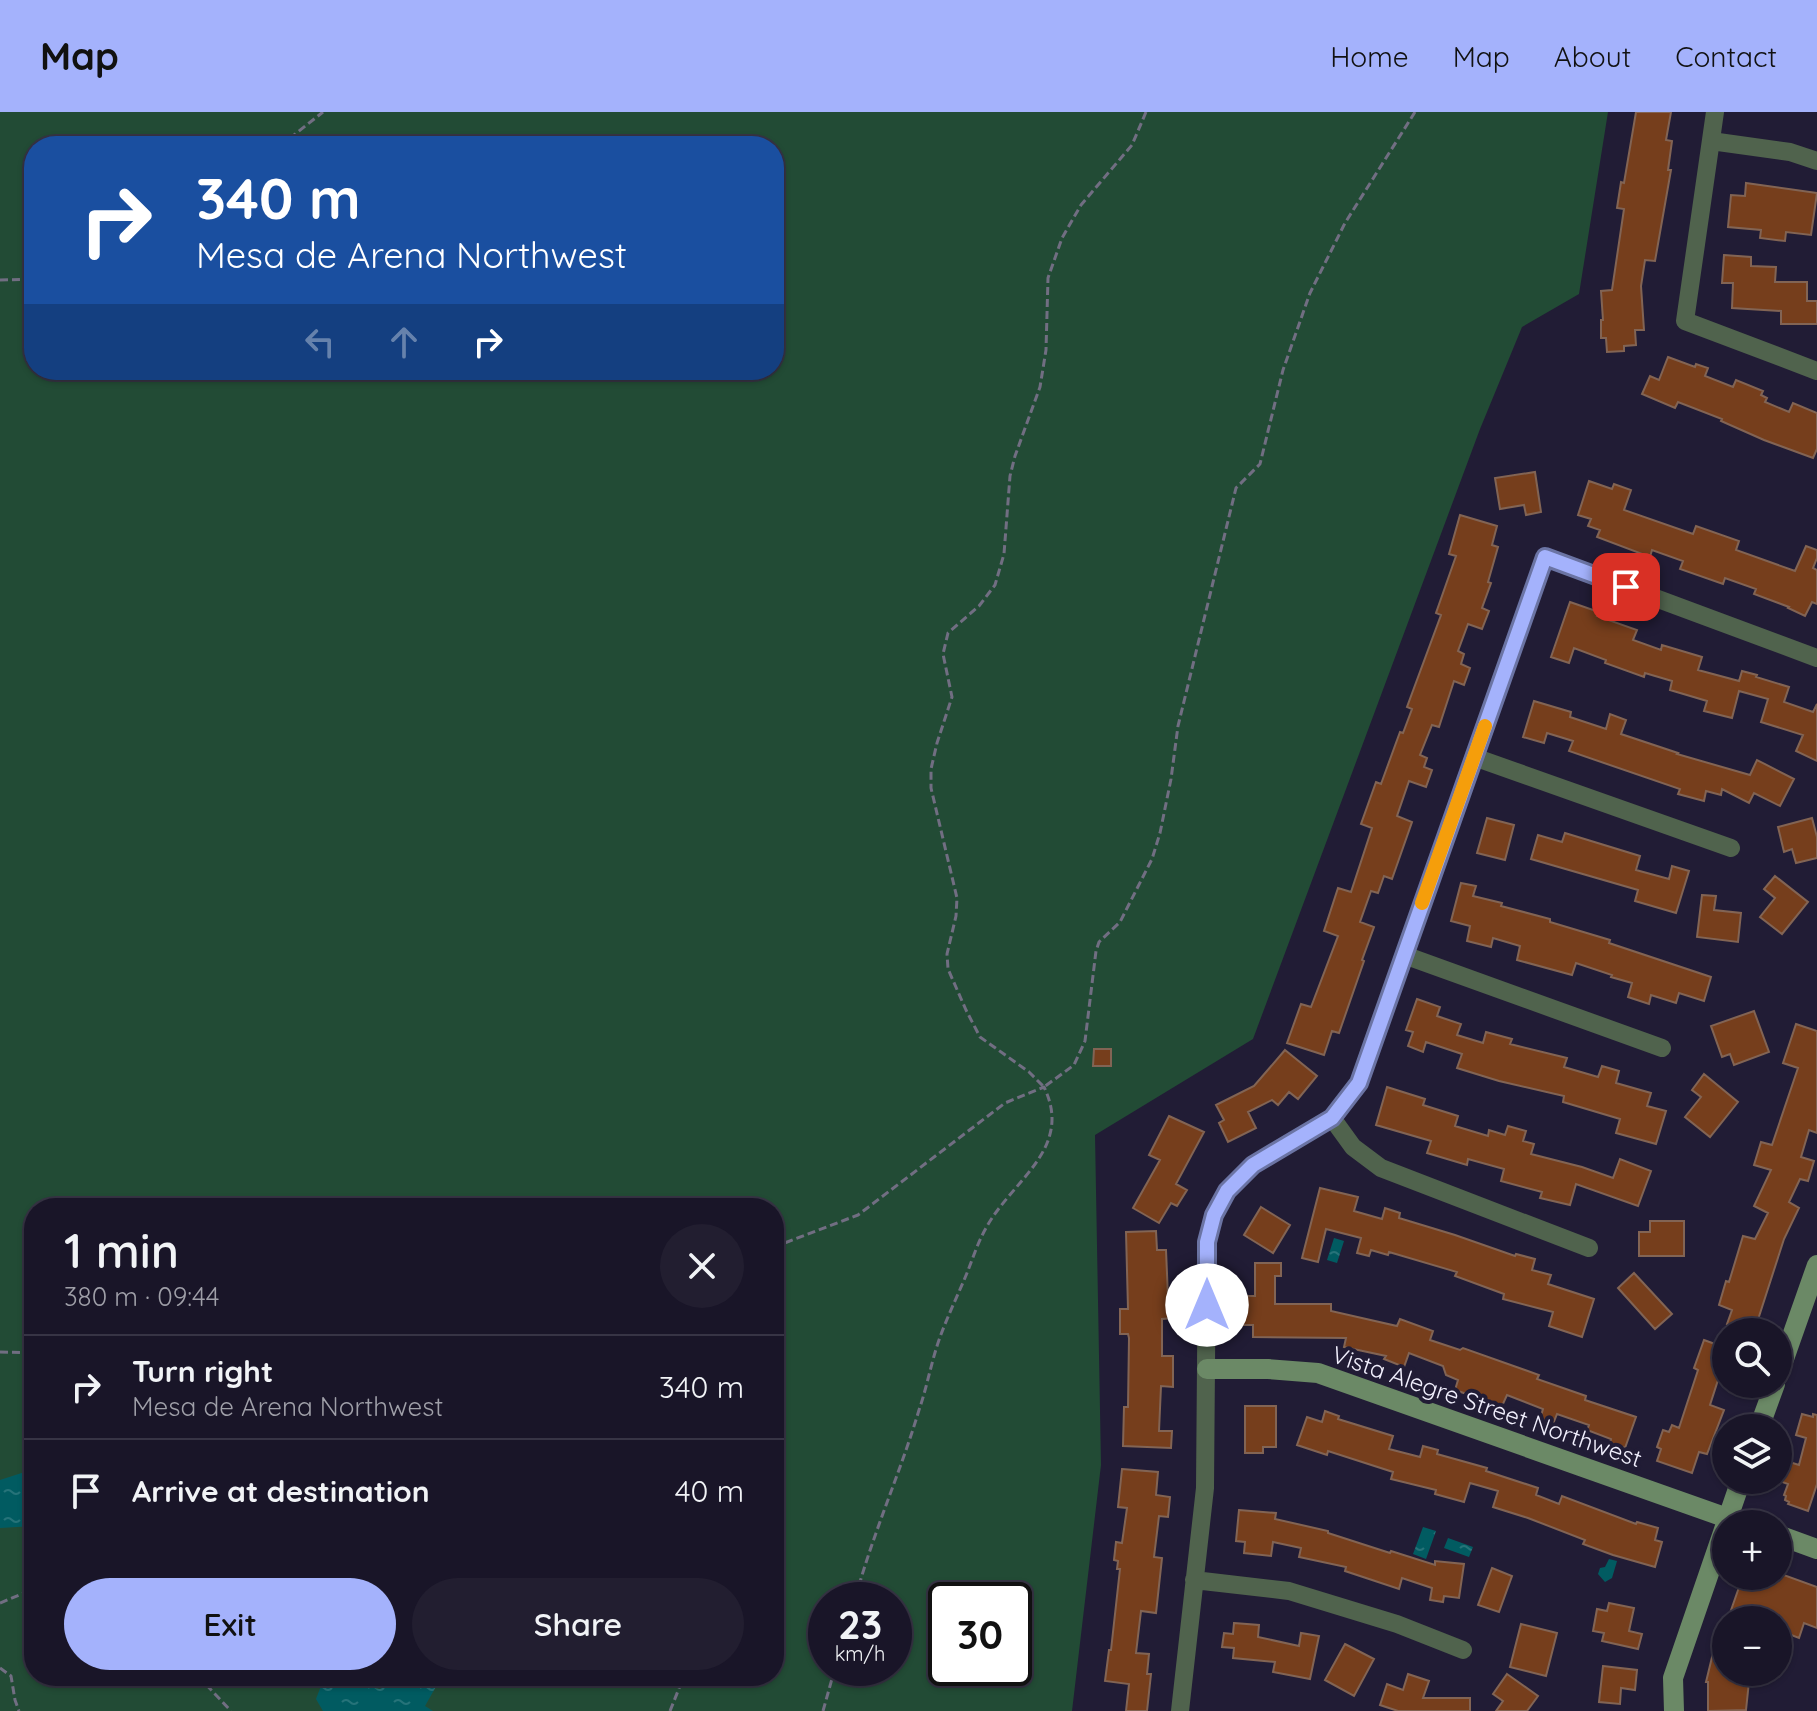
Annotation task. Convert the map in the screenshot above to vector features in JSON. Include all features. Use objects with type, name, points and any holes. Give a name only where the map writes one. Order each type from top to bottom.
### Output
[{"type":"street","points":[[1715,112],[1685,321],[1817,371]]},
{"type":"street","points":[[1711,141],[1790,152],[1817,161]]},
{"type":"street","points":[[1180,1711],[1205,1488],[1207,1242],[1214,1215],[1227,1191],[1253,1165],[1332,1118],[1359,1083],[1545,557],[1817,658]]},
{"type":"street","points":[[1474,757],[1731,848]]},
{"type":"street","points":[[1404,955],[1662,1048]]},
{"type":"street","points":[[1332,1118],[1353,1147],[1381,1168],[1589,1248]]},
{"type":"street","points":[[1792,1336],[1817,1265]]},
{"type":"street","name":"Vista Alegre Street Northwest","points":[[1207,1369],[1318,1373],[1712,1513]]},
{"type":"street","points":[[1792,1540],[1817,1549]]},
{"type":"street","points":[[1194,1580],[1289,1591],[1397,1624],[1463,1650]]},
{"type":"street","points":[[1674,1711],[1673,1678],[1712,1581]]},
{"type":"path","points":[[293,136],[323,112]]},
{"type":"path","points":[[860,1582],[919,1411],[940,1338],[984,1230],[998,1207],[1036,1164],[1048,1143],[1053,1123],[1051,1100],[1044,1087],[1029,1072],[980,1037],[948,969],[947,954],[957,898],[931,788],[931,769],[952,697],[943,654],[948,633],[979,606],[995,585],[1004,554],[1010,476],[1040,387],[1046,350],[1048,278],[1062,238],[1081,205],[1132,145],[1146,112]]},
{"type":"path","points":[[784,1243],[858,1215],[1005,1103],[1044,1087],[1074,1065],[1085,1041],[1099,942],[1120,922],[1152,859],[1160,833],[1178,726],[1236,488],[1260,464],[1283,370],[1310,293],[1345,223],[1415,112]]},
{"type":"path","points":[[0,280],[24,279]]},
{"type":"path","points":[[0,1352],[24,1353]]},
{"type":"path","points":[[0,1603],[24,1593]]},
{"type":"path","points":[[0,1668],[11,1676],[19,1711]]},
{"type":"path","points":[[207,1686],[231,1711]]},
{"type":"path","points":[[670,1711],[679,1686]]},
{"type":"path","points":[[823,1711],[830,1686]]},
{"type":"shaded area","points":[[0,112],[1608,112],[1579,294],[1522,327],[1480,429],[1253,1039],[1095,1135],[1101,1465],[1072,1711],[0,1711]]},
{"type":"water","points":[[1334,1238],[1344,1241],[1337,1263],[1327,1260]]},
{"type":"water","points":[[24,1472],[24,1527],[0,1528],[0,1480]]},
{"type":"water","points":[[1423,1527],[1436,1531],[1426,1559],[1413,1554]]},
{"type":"water","points":[[1448,1538],[1473,1547],[1469,1557],[1444,1548]]},
{"type":"water","points":[[1609,1559],[1617,1561],[1612,1578],[1605,1582],[1598,1574]]},
{"type":"water","points":[[321,1686],[380,1689],[383,1686],[436,1686],[425,1706],[433,1711],[323,1711],[316,1699]]},
{"type":"building","points":[[1636,112],[1671,112],[1666,140],[1672,141],[1668,170],[1671,170],[1655,261],[1645,260],[1641,286],[1644,330],[1635,330],[1636,345],[1624,346],[1624,351],[1607,352],[1606,338],[1601,338],[1601,291],[1612,290],[1624,209],[1617,208]]},
{"type":"building","points":[[1746,183],[1817,193],[1811,235],[1786,232],[1785,241],[1760,238],[1761,230],[1728,227],[1731,195],[1745,196]]},
{"type":"building","points":[[1724,255],[1751,257],[1751,266],[1776,267],[1775,282],[1807,282],[1807,301],[1817,301],[1817,324],[1781,324],[1781,311],[1732,308],[1733,283],[1722,283]]},
{"type":"building","points":[[1668,357],[1695,367],[1696,364],[1708,368],[1705,376],[1733,387],[1736,380],[1763,391],[1761,395],[1767,398],[1765,402],[1789,412],[1793,403],[1817,413],[1817,449],[1813,458],[1678,402],[1675,408],[1642,394],[1650,376],[1659,380]]},
{"type":"building","points":[[1535,472],[1541,512],[1526,515],[1524,505],[1500,509],[1495,478]]},
{"type":"building","points":[[1589,481],[1612,489],[1614,484],[1631,490],[1624,510],[1693,534],[1696,526],[1739,541],[1736,550],[1795,571],[1806,546],[1817,550],[1813,568],[1817,570],[1817,604],[1812,602],[1805,616],[1754,594],[1756,589],[1725,578],[1723,584],[1680,569],[1683,561],[1652,550],[1650,557],[1597,537],[1600,530],[1588,526],[1591,519],[1578,515]]},
{"type":"building","points":[[1460,515],[1497,526],[1492,545],[1498,547],[1482,608],[1489,611],[1482,629],[1468,624],[1458,651],[1464,654],[1461,664],[1470,668],[1464,685],[1454,681],[1439,727],[1432,725],[1420,755],[1427,758],[1424,767],[1432,770],[1426,787],[1409,781],[1397,816],[1412,822],[1392,879],[1384,876],[1378,893],[1371,891],[1360,922],[1374,927],[1339,1033],[1332,1031],[1324,1055],[1287,1043],[1301,1004],[1311,1007],[1338,936],[1324,931],[1338,888],[1351,892],[1372,828],[1361,824],[1376,782],[1381,784],[1412,709],[1407,707],[1441,615],[1436,613],[1456,556],[1449,554]]},
{"type":"building","points":[[1570,602],[1599,612],[1597,616],[1637,630],[1633,640],[1661,650],[1662,645],[1702,657],[1698,670],[1739,681],[1742,671],[1757,675],[1789,687],[1784,702],[1813,712],[1817,704],[1817,761],[1796,751],[1803,735],[1761,722],[1768,699],[1739,691],[1732,718],[1704,711],[1707,701],[1670,690],[1672,681],[1645,673],[1644,677],[1574,648],[1569,663],[1551,657]]},
{"type":"building","points":[[1534,701],[1571,712],[1570,717],[1606,729],[1610,714],[1626,720],[1621,734],[1677,754],[1750,775],[1757,760],[1794,779],[1780,806],[1754,793],[1749,803],[1722,789],[1721,795],[1706,791],[1704,801],[1678,794],[1680,789],[1569,751],[1573,741],[1547,733],[1544,743],[1523,737]]},
{"type":"building","points":[[1487,818],[1514,825],[1505,860],[1477,853]]},
{"type":"building","points":[[1812,818],[1817,837],[1817,858],[1796,863],[1792,849],[1784,852],[1778,827]]},
{"type":"building","points":[[1565,833],[1640,856],[1636,870],[1669,879],[1672,866],[1689,871],[1676,913],[1635,901],[1638,890],[1531,859],[1538,835],[1562,842]]},
{"type":"building","points":[[1775,876],[1808,902],[1782,934],[1760,917],[1775,898],[1764,889]]},
{"type":"building","points":[[1461,883],[1476,886],[1473,896],[1550,919],[1550,922],[1711,977],[1704,1001],[1679,993],[1676,1003],[1651,995],[1649,1004],[1628,997],[1632,983],[1612,975],[1576,963],[1572,975],[1517,960],[1520,946],[1493,938],[1491,947],[1467,941],[1470,926],[1451,921]]},
{"type":"building","points":[[1702,895],[1716,896],[1714,910],[1741,913],[1738,942],[1697,937]]},
{"type":"building","points":[[1417,999],[1440,1007],[1437,1016],[1461,1024],[1457,1035],[1483,1043],[1486,1032],[1512,1039],[1510,1044],[1567,1058],[1564,1067],[1598,1077],[1602,1066],[1619,1071],[1616,1083],[1651,1093],[1647,1106],[1666,1111],[1656,1144],[1616,1133],[1620,1119],[1563,1102],[1564,1096],[1457,1068],[1462,1054],[1426,1042],[1423,1052],[1408,1046],[1413,1032],[1406,1030]]},
{"type":"building","points":[[1754,1011],[1769,1052],[1734,1065],[1730,1054],[1722,1057],[1711,1026]]},
{"type":"building","points":[[1796,1024],[1817,1031],[1817,1133],[1809,1130],[1801,1157],[1814,1161],[1808,1181],[1800,1179],[1789,1202],[1799,1208],[1784,1239],[1759,1318],[1729,1318],[1732,1310],[1719,1305],[1726,1281],[1729,1282],[1743,1236],[1755,1239],[1768,1213],[1754,1206],[1771,1170],[1754,1165],[1761,1142],[1772,1145],[1798,1068],[1783,1063]]},
{"type":"building","points":[[1094,1049],[1111,1049],[1111,1066],[1093,1066]]},
{"type":"building","points":[[1285,1050],[1317,1076],[1298,1099],[1289,1092],[1278,1105],[1272,1100],[1248,1112],[1256,1128],[1228,1142],[1219,1123],[1224,1120],[1216,1105],[1254,1086]]},
{"type":"building","points":[[1704,1074],[1738,1102],[1710,1137],[1685,1117],[1701,1097],[1692,1090]]},
{"type":"building","points":[[1387,1087],[1425,1099],[1423,1105],[1458,1116],[1455,1126],[1488,1136],[1489,1130],[1505,1135],[1508,1126],[1526,1131],[1523,1141],[1534,1144],[1531,1154],[1613,1178],[1620,1159],[1651,1171],[1638,1206],[1576,1184],[1570,1205],[1540,1198],[1542,1192],[1501,1181],[1504,1169],[1468,1159],[1467,1165],[1427,1153],[1431,1141],[1376,1125]]},
{"type":"building","points":[[1169,1116],[1204,1132],[1176,1184],[1187,1190],[1177,1206],[1171,1203],[1159,1223],[1133,1208],[1160,1160],[1149,1155]]},
{"type":"building","points":[[1320,1188],[1358,1197],[1354,1211],[1382,1219],[1385,1208],[1400,1213],[1399,1218],[1515,1256],[1535,1259],[1532,1270],[1551,1275],[1548,1284],[1594,1299],[1582,1337],[1549,1326],[1553,1312],[1503,1299],[1504,1294],[1455,1276],[1457,1272],[1389,1252],[1388,1255],[1371,1250],[1369,1256],[1357,1253],[1361,1238],[1326,1229],[1318,1262],[1302,1258]]},
{"type":"building","points":[[1261,1207],[1290,1225],[1273,1253],[1244,1235]]},
{"type":"building","points":[[1650,1221],[1684,1221],[1684,1256],[1639,1256],[1639,1232],[1650,1232]]},
{"type":"building","points":[[1156,1231],[1157,1250],[1166,1250],[1168,1297],[1173,1297],[1174,1318],[1162,1319],[1162,1356],[1173,1356],[1173,1387],[1161,1386],[1159,1431],[1172,1431],[1171,1448],[1123,1446],[1124,1407],[1128,1407],[1129,1338],[1128,1334],[1120,1334],[1120,1309],[1128,1309],[1126,1232]]},
{"type":"building","points":[[1255,1263],[1281,1263],[1281,1276],[1275,1276],[1275,1304],[1331,1304],[1331,1311],[1397,1326],[1400,1319],[1433,1331],[1430,1340],[1460,1350],[1463,1348],[1539,1375],[1537,1379],[1586,1396],[1585,1400],[1636,1417],[1625,1448],[1587,1430],[1589,1425],[1557,1414],[1553,1424],[1540,1419],[1543,1409],[1507,1395],[1502,1406],[1455,1390],[1458,1380],[1446,1375],[1443,1366],[1409,1353],[1404,1367],[1384,1359],[1386,1356],[1344,1347],[1346,1338],[1253,1337],[1253,1325],[1242,1325],[1242,1296],[1255,1296]]},
{"type":"building","points":[[1634,1273],[1672,1314],[1655,1329],[1618,1288]]},
{"type":"building","points":[[1704,1340],[1712,1343],[1710,1405],[1724,1410],[1722,1414],[1712,1414],[1712,1441],[1707,1454],[1699,1452],[1692,1473],[1657,1461],[1661,1449],[1657,1447],[1663,1430],[1669,1432],[1672,1425],[1679,1428],[1698,1370],[1694,1368]]},
{"type":"building","points":[[1245,1406],[1276,1406],[1276,1447],[1263,1447],[1263,1453],[1245,1453]]},
{"type":"building","points":[[1325,1411],[1339,1416],[1338,1419],[1393,1436],[1389,1449],[1420,1457],[1423,1446],[1438,1450],[1437,1454],[1487,1468],[1486,1471],[1538,1488],[1536,1495],[1559,1504],[1562,1496],[1636,1524],[1658,1528],[1655,1540],[1662,1542],[1655,1567],[1583,1544],[1585,1540],[1493,1507],[1498,1491],[1470,1483],[1464,1502],[1435,1494],[1436,1490],[1391,1479],[1393,1472],[1328,1451],[1327,1455],[1297,1445],[1307,1417],[1322,1422]]},
{"type":"building","points":[[1802,1414],[1817,1415],[1817,1484],[1808,1511],[1788,1504],[1784,1495],[1792,1494],[1792,1463],[1799,1465],[1806,1438],[1796,1435]]},
{"type":"building","points":[[1122,1469],[1158,1472],[1156,1495],[1170,1497],[1168,1517],[1159,1516],[1154,1557],[1162,1558],[1156,1613],[1141,1611],[1136,1653],[1149,1654],[1147,1674],[1151,1674],[1147,1711],[1126,1711],[1129,1684],[1105,1681],[1120,1569],[1117,1569],[1118,1561],[1114,1560],[1116,1542],[1122,1543],[1127,1508],[1118,1507]]},
{"type":"building","points":[[1239,1510],[1276,1513],[1275,1519],[1328,1531],[1435,1565],[1435,1561],[1464,1564],[1459,1598],[1444,1596],[1443,1602],[1430,1600],[1432,1588],[1402,1578],[1399,1589],[1345,1571],[1346,1567],[1299,1557],[1301,1548],[1273,1542],[1271,1556],[1244,1553],[1245,1542],[1236,1541]]},
{"type":"building","points":[[1492,1568],[1512,1576],[1499,1612],[1478,1605]]},
{"type":"building","points":[[1792,1578],[1817,1587],[1817,1628],[1804,1623],[1799,1638],[1792,1635],[1792,1606],[1732,1606],[1738,1590],[1792,1590]]},
{"type":"building","points":[[1609,1603],[1634,1608],[1629,1631],[1642,1634],[1638,1649],[1602,1641],[1604,1633],[1593,1631],[1597,1609],[1607,1611]]},
{"type":"building","points":[[1234,1623],[1259,1625],[1258,1637],[1299,1646],[1301,1633],[1319,1636],[1310,1679],[1273,1672],[1275,1662],[1233,1658],[1234,1648],[1222,1647],[1224,1633],[1233,1634]]},
{"type":"building","points":[[1521,1624],[1557,1633],[1546,1676],[1510,1667]]},
{"type":"building","points":[[1345,1644],[1374,1659],[1354,1696],[1325,1680]]},
{"type":"building","points":[[1712,1657],[1712,1686],[1749,1686],[1746,1710],[1708,1711],[1706,1682]]},
{"type":"building","points":[[1603,1666],[1637,1670],[1635,1690],[1621,1688],[1620,1704],[1599,1702]]},
{"type":"building","points":[[1408,1674],[1429,1681],[1423,1698],[1470,1698],[1470,1711],[1398,1711],[1380,1705],[1387,1684],[1403,1690]]},
{"type":"building","points":[[1507,1674],[1538,1696],[1527,1711],[1496,1711],[1503,1701],[1493,1694]]},
{"type":"slow traffic","points":[[1422,903],[1485,726]]},
{"type":"route","points":[[1207,1305],[1207,1242],[1214,1215],[1227,1191],[1253,1165],[1332,1118],[1359,1083],[1545,557],[1626,587]]}]
